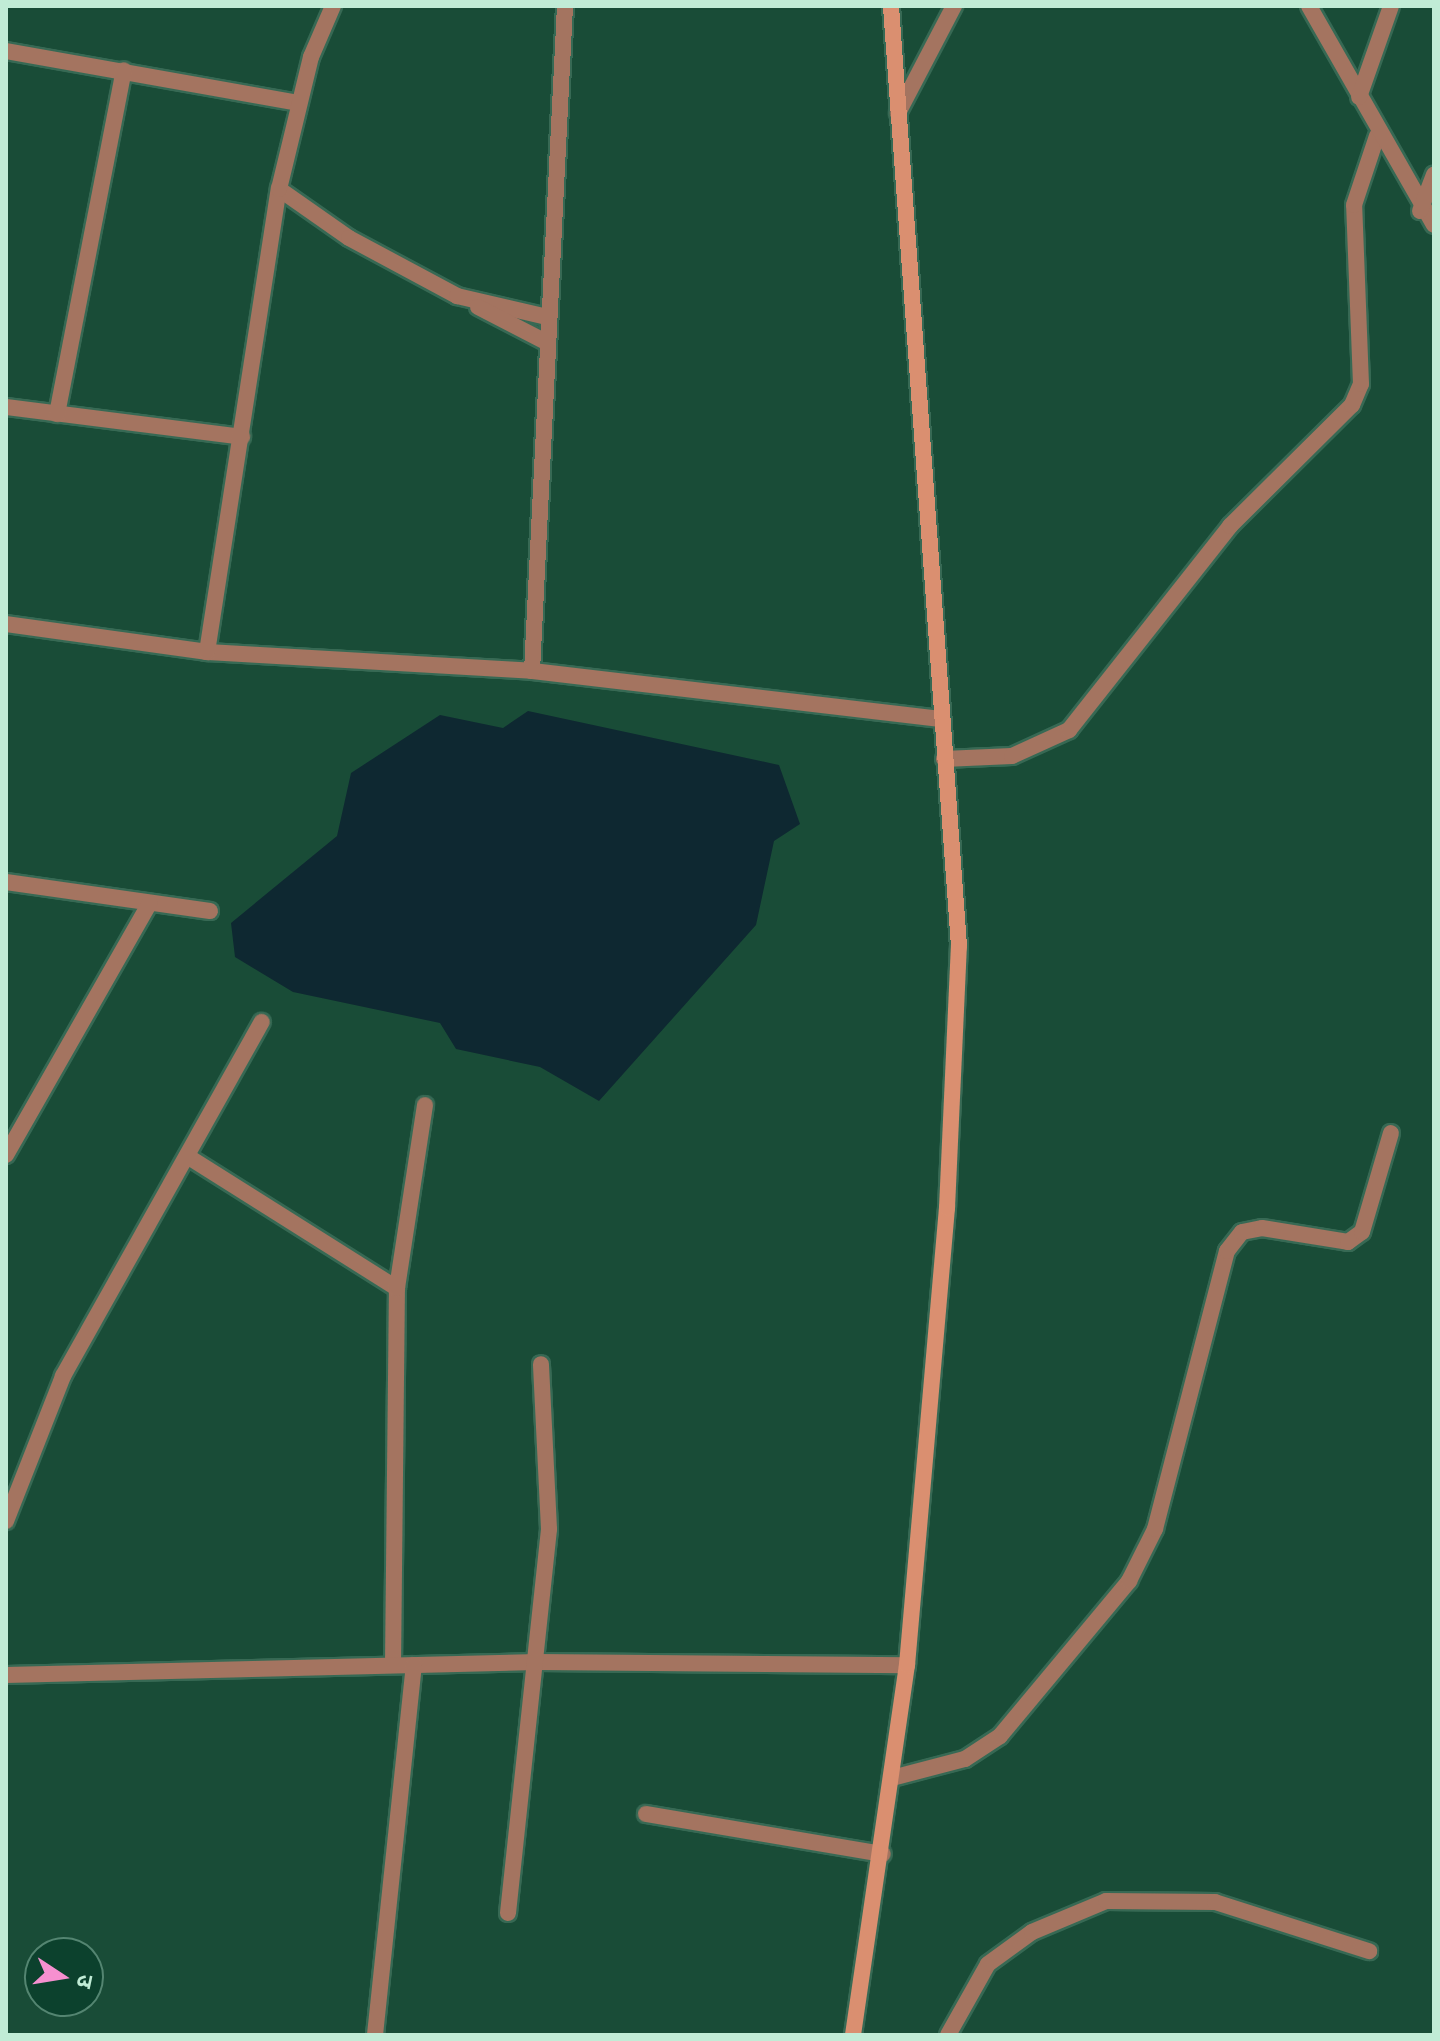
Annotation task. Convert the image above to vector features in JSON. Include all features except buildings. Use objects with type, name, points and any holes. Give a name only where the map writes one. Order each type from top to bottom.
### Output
[{"type":"street","points":[[207,652],[279,189],[298,103],[333,6]]},
{"type":"street","points":[[532,671],[544,341],[565,6]]},
{"type":"street","points":[[853,2035],[883,1854],[907,1665],[947,1208],[957,977],[891,6]]},
{"type":"street","points":[[898,113],[954,6]]},
{"type":"street","points":[[1309,6],[1377,136],[1420,211],[1434,225]]},
{"type":"street","points":[[1359,97],[1391,6]]},
{"type":"street","points":[[6,51],[298,103]]},
{"type":"street","points":[[57,414],[124,70]]},
{"type":"street","points":[[944,759],[1012,756],[1069,730],[1230,526],[1352,405],[1361,384],[1354,205],[1377,136]]},
{"type":"street","points":[[1420,211],[1434,175]]},
{"type":"street","points":[[279,189],[349,238],[544,341]]},
{"type":"street","points":[[457,296],[547,317]]},
{"type":"street","points":[[6,407],[242,437]]},
{"type":"street","points":[[6,624],[207,652],[532,671],[941,719]]},
{"type":"street","points":[[6,882],[210,911]]},
{"type":"street","points":[[6,1155],[150,903]]},
{"type":"street","points":[[6,1521],[63,1376],[262,1022]]},
{"type":"street","points":[[393,1665],[397,1288],[425,1105]]},
{"type":"street","points":[[892,1778],[965,1759],[1000,1736],[1129,1581],[1155,1529],[1227,1251],[1242,1232],[1262,1228],[1348,1242],[1362,1232],[1391,1133]]},
{"type":"street","points":[[187,1156],[397,1288]]},
{"type":"street","points":[[508,1913],[549,1529],[541,1364]]},
{"type":"street","points":[[6,1675],[537,1662],[907,1665]]},
{"type":"street","points":[[375,2035],[414,1665]]},
{"type":"street","points":[[646,1814],[883,1854]]},
{"type":"street","points":[[948,2035],[988,1964],[1032,1932],[1106,1901],[1215,1902],[1369,1951]]},
{"type":"water","points":[[528,711],[779,765],[800,824],[774,841],[756,925],[599,1101],[540,1067],[456,1049],[440,1023],[293,992],[235,957],[231,923],[337,836],[351,773],[440,715],[503,728]]}]
